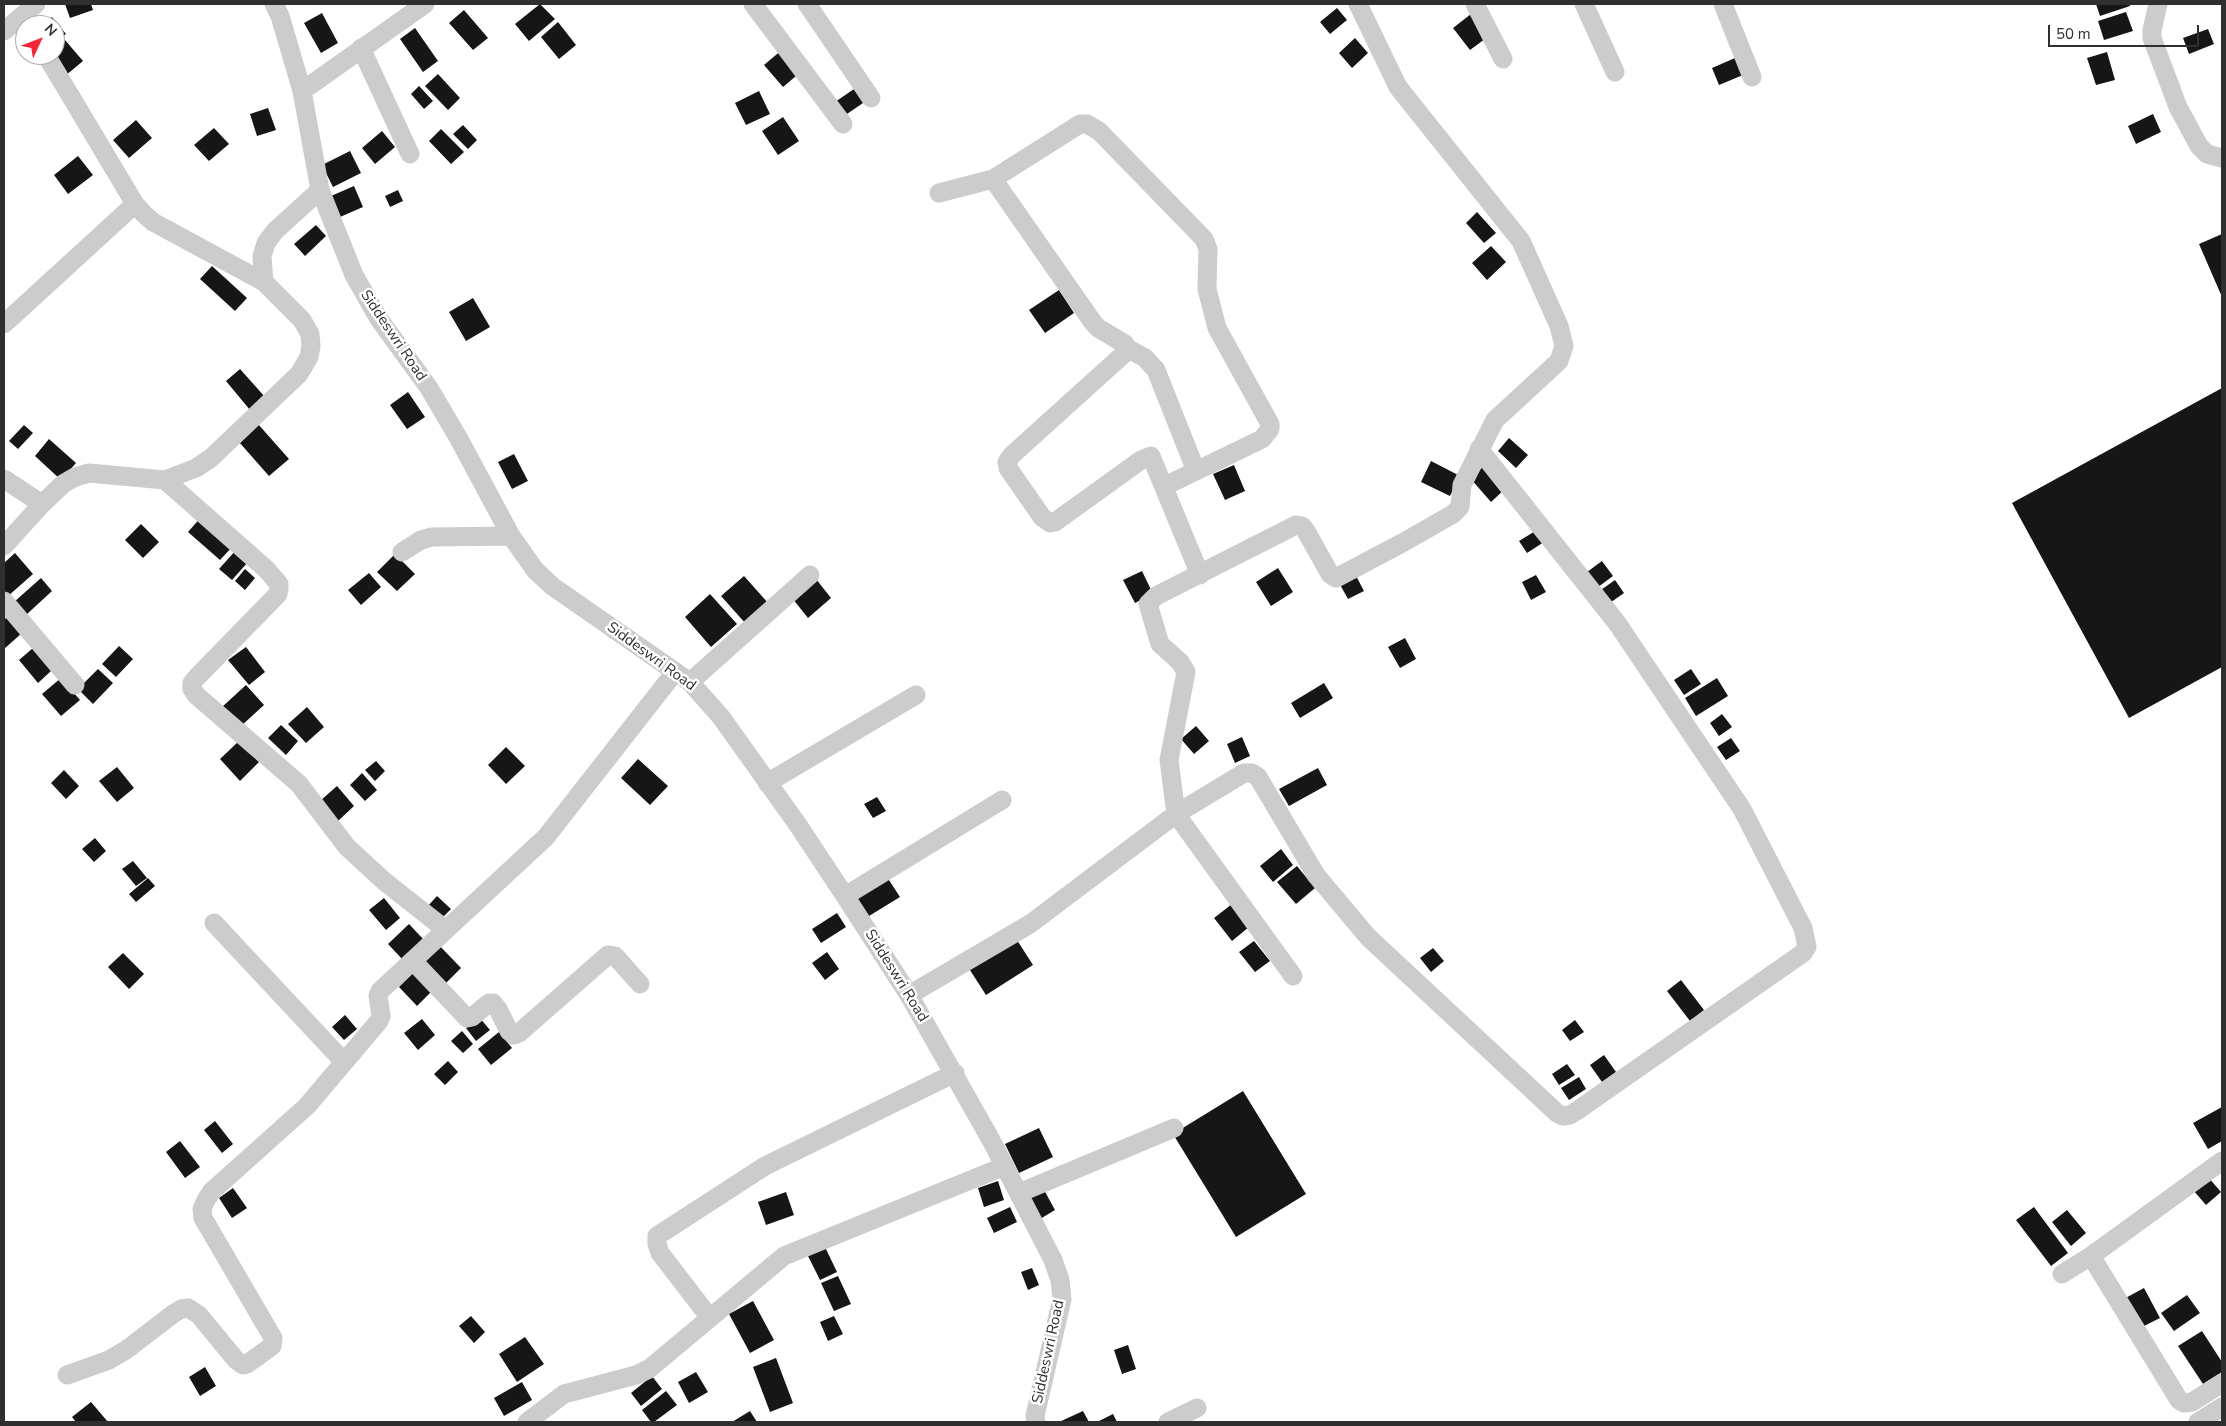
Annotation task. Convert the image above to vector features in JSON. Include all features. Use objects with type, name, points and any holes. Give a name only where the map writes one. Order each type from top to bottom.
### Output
[{"type":"street","name":"Siddeswri Road","points":[[274,4],[280,16],[302,91],[320,190],[362,291],[379,319],[429,388],[459,439],[511,536],[535,570],[552,586],[683,677],[721,717],[798,825],[909,995],[1005,1166],[1053,1260],[1061,1289],[1062,1299],[1032,1420]]},
{"type":"street","points":[[302,91],[425,4]]},
{"type":"street","points":[[753,4],[842,124]]},
{"type":"street","points":[[807,4],[871,98]]},
{"type":"street","points":[[1293,976],[1176,814],[1170,754],[1186,672],[1180,662],[1160,644],[1148,604],[1156,596],[1299,524],[1306,531],[1330,574],[1336,578],[1404,542],[1458,510],[1462,485],[1479,449],[1501,413],[1559,361],[1564,346],[1559,326],[1521,241],[1398,87],[1358,4]]},
{"type":"street","points":[[1475,4],[1503,59]]},
{"type":"street","points":[[1584,4],[1616,72]]},
{"type":"street","points":[[1723,4],[1752,77]]},
{"type":"street","points":[[2158,4],[2152,38],[2178,107],[2199,146],[2207,154],[2222,158]]},
{"type":"street","points":[[4,31],[29,14]]},
{"type":"street","points":[[361,48],[410,154]]},
{"type":"street","points":[[4,546],[42,504],[63,484],[75,477],[89,473],[165,480],[196,468],[211,458],[299,374],[309,357],[311,346],[310,334],[302,320],[264,282],[153,222],[135,204],[52,65]]},
{"type":"street","points":[[939,193],[993,179],[1080,124],[1087,124],[1099,131],[1204,239],[1208,249],[1207,289],[1217,328],[1270,424],[1270,429],[1262,439],[1165,486]]},
{"type":"street","points":[[993,179],[1092,321],[1098,328],[1145,358],[1156,370],[1196,471]]},
{"type":"street","points":[[264,282],[262,256],[266,243],[275,231],[320,190]]},
{"type":"street","points":[[4,324],[135,204]]},
{"type":"street","points":[[1127,348],[1126,352],[1012,455],[1007,462],[1008,468],[1042,517],[1050,523],[1055,522],[1148,456],[1154,458],[1200,575]]},
{"type":"street","points":[[909,995],[1030,924],[1176,814],[1244,773],[1252,773],[1258,777],[1316,875],[1368,937],[1556,1113],[1563,1116],[1570,1115],[1578,1110],[1803,952],[1808,947],[1803,928],[1742,809],[1617,623],[1479,449]]},
{"type":"street","points":[[4,479],[42,504]]},
{"type":"street","points":[[165,480],[266,569],[278,584],[279,589],[278,594],[197,677],[192,683],[192,689],[299,784],[334,833],[347,847],[384,881],[446,930]]},
{"type":"street","points":[[402,552],[421,540],[432,537],[511,536]]},
{"type":"street","points":[[67,1375],[109,1360],[126,1350],[173,1314],[181,1309],[188,1308],[199,1315],[239,1363],[247,1364],[272,1346],[273,1338],[203,1218],[202,1209],[212,1190],[307,1106],[378,1021],[381,1016],[378,996],[380,991],[546,837],[683,677],[810,575]]},
{"type":"street","points":[[4,601],[75,685]]},
{"type":"street","points":[[767,783],[916,695]]},
{"type":"street","points":[[846,896],[1002,800]]},
{"type":"street","points":[[214,923],[344,1062]]},
{"type":"street","points":[[413,961],[467,1018],[472,1017],[489,1003],[493,1003],[498,1008],[509,1031],[514,1035],[519,1033],[608,955],[615,956],[640,984]]},
{"type":"street","points":[[710,1318],[660,1253],[657,1236],[765,1166],[955,1074]]},
{"type":"street","points":[[1019,1193],[1174,1128]]},
{"type":"street","points":[[2062,1274],[2091,1256],[2222,1161]]},
{"type":"street","points":[[527,1422],[564,1394],[642,1373],[784,1256],[1005,1166]]},
{"type":"street","points":[[2091,1256],[2114,1298],[2179,1400],[2184,1403],[2192,1402],[2222,1383]]},
{"type":"street","points":[[2198,1422],[2222,1407]]},
{"type":"street","points":[[1168,1422],[1197,1408]]},
{"type":"building","points":[[65,4],[91,4],[93,10],[70,18]]},
{"type":"building","points":[[540,4],[555,19],[529,41],[515,24]]},
{"type":"building","points":[[2096,4],[2130,4],[2130,6],[2100,16]]},
{"type":"building","points":[[1337,8],[1347,20],[1330,34],[1320,22]]},
{"type":"building","points":[[464,10],[488,38],[473,50],[449,23]]},
{"type":"building","points":[[2126,12],[2133,31],[2104,40],[2098,21]]},
{"type":"building","points":[[322,13],[338,43],[321,53],[304,23]]},
{"type":"building","points":[[1471,14],[1489,36],[1470,50],[1453,28]]},
{"type":"building","points":[[558,22],[576,45],[559,59],[541,37]]},
{"type":"building","points":[[415,28],[438,61],[423,72],[400,39]]},
{"type":"building","points":[[2208,29],[2214,44],[2189,54],[2183,38]]},
{"type":"building","points":[[1355,38],[1368,53],[1352,68],[1339,53]]},
{"type":"building","points":[[65,40],[83,61],[65,76],[60,65],[65,65]]},
{"type":"building","points":[[783,49],[802,71],[783,87],[764,65]]},
{"type":"building","points":[[2107,52],[2115,80],[2096,85],[2087,58]]},
{"type":"building","points":[[1735,58],[1743,75],[1719,85],[1712,68]]},
{"type":"building","points":[[438,74],[460,98],[448,110],[425,86]]},
{"type":"building","points":[[419,86],[433,101],[424,109],[411,94]]},
{"type":"building","points":[[854,89],[863,103],[844,116],[835,102]]},
{"type":"building","points":[[759,91],[770,114],[746,125],[735,103]]},
{"type":"building","points":[[268,108],[276,130],[257,136],[250,114]]},
{"type":"building","points":[[2153,114],[2161,132],[2136,144],[2128,126]]},
{"type":"building","points":[[783,117],[799,141],[778,155],[762,131]]},
{"type":"building","points":[[136,120],[152,138],[129,158],[113,140]]},
{"type":"building","points":[[463,125],[477,140],[468,149],[453,134]]},
{"type":"building","points":[[214,128],[229,144],[209,161],[194,145]]},
{"type":"building","points":[[441,129],[464,152],[451,164],[429,141]]},
{"type":"building","points":[[382,131],[395,147],[375,164],[362,148]]},
{"type":"building","points":[[350,151],[361,173],[333,187],[322,165]]},
{"type":"building","points":[[78,156],[93,175],[68,194],[54,175]]},
{"type":"building","points":[[354,186],[363,207],[340,217],[331,196]]},
{"type":"building","points":[[398,190],[403,201],[390,207],[385,196]]},
{"type":"building","points":[[1477,212],[1496,233],[1484,243],[1466,223]]},
{"type":"building","points":[[316,225],[326,236],[305,256],[294,244]]},
{"type":"building","points":[[2222,234],[2222,297],[2199,244]]},
{"type":"building","points":[[1491,246],[1506,262],[1487,280],[1472,263]]},
{"type":"building","points":[[212,266],[247,298],[235,311],[200,279]]},
{"type":"building","points":[[1059,290],[1074,313],[1045,333],[1029,310]]},
{"type":"building","points":[[473,298],[490,327],[466,341],[449,312]]},
{"type":"building","points":[[240,369],[265,397],[250,410],[226,381]]},
{"type":"building","points":[[2222,388],[2222,667],[2129,718],[2012,503]]},
{"type":"building","points":[[408,392],[425,417],[407,429],[390,405]]},
{"type":"building","points":[[258,424],[289,459],[269,476],[239,442]]},
{"type":"building","points":[[24,425],[33,433],[18,449],[9,441]]},
{"type":"building","points":[[1509,438],[1528,455],[1516,468],[1498,451]]},
{"type":"building","points":[[49,439],[76,463],[61,480],[35,456]]},
{"type":"building","points":[[514,454],[528,481],[512,489],[498,462]]},
{"type":"building","points":[[1431,461],[1460,476],[1450,496],[1421,482]]},
{"type":"building","points":[[1234,465],[1245,491],[1225,500],[1213,474]]},
{"type":"building","points":[[1484,466],[1505,489],[1491,502],[1470,478]]},
{"type":"building","points":[[202,516],[234,545],[220,560],[188,532]]},
{"type":"building","points":[[141,524],[159,542],[143,558],[125,540]]},
{"type":"building","points":[[1537,530],[1544,542],[1527,553],[1519,541]]},
{"type":"building","points":[[236,550],[248,562],[232,580],[219,569]]},
{"type":"building","points":[[15,553],[33,574],[7,597],[4,593],[4,563]]},
{"type":"building","points":[[395,554],[415,574],[397,591],[377,572]]},
{"type":"building","points":[[1602,561],[1613,576],[1594,590],[1583,575]]},
{"type":"building","points":[[1278,568],[1293,592],[1271,606],[1256,582]]},
{"type":"building","points":[[245,569],[255,578],[245,590],[235,581]]},
{"type":"building","points":[[1142,571],[1153,594],[1135,603],[1123,580]]},
{"type":"building","points":[[1354,572],[1364,591],[1348,599],[1338,581]]},
{"type":"building","points":[[369,573],[381,587],[361,605],[348,590]]},
{"type":"building","points":[[1536,575],[1546,592],[1531,600],[1522,582]]},
{"type":"building","points":[[744,576],[769,604],[746,624],[721,596]]},
{"type":"building","points":[[41,578],[52,591],[26,615],[14,602]]},
{"type":"building","points":[[816,579],[831,598],[808,618],[792,598]]},
{"type":"building","points":[[1615,580],[1624,593],[1607,605],[1598,592]]},
{"type":"building","points":[[710,594],[737,624],[711,647],[685,617]]},
{"type":"building","points":[[8,616],[22,633],[4,649],[4,620]]},
{"type":"building","points":[[1405,638],[1416,659],[1400,668],[1388,647]]},
{"type":"building","points":[[119,646],[133,659],[116,677],[102,664]]},
{"type":"building","points":[[246,647],[265,672],[249,685],[228,660]]},
{"type":"building","points":[[33,648],[51,671],[38,683],[19,660]]},
{"type":"building","points":[[98,669],[113,683],[93,704],[78,689]]},
{"type":"building","points":[[1691,669],[1701,684],[1684,695],[1674,680]]},
{"type":"building","points":[[61,678],[80,700],[61,716],[42,694]]},
{"type":"building","points":[[1717,678],[1728,696],[1696,716],[1685,698]]},
{"type":"building","points":[[1324,683],[1333,698],[1300,718],[1291,703]]},
{"type":"building","points":[[246,685],[264,705],[240,727],[222,707]]},
{"type":"building","points":[[307,707],[324,727],[306,743],[288,724]]},
{"type":"building","points":[[1722,714],[1732,727],[1719,736],[1710,723]]},
{"type":"building","points":[[281,725],[298,741],[286,755],[268,738]]},
{"type":"building","points":[[1196,726],[1209,741],[1194,754],[1181,739]]},
{"type":"building","points":[[1242,737],[1250,756],[1235,763],[1227,744]]},
{"type":"building","points":[[1731,738],[1740,751],[1726,760],[1717,747]]},
{"type":"building","points":[[239,741],[259,762],[240,781],[220,759]]},
{"type":"building","points":[[506,747],[525,766],[506,784],[488,765]]},
{"type":"building","points":[[638,759],[668,786],[650,805],[621,778]]},
{"type":"building","points":[[376,761],[385,771],[375,781],[365,770]]},
{"type":"building","points":[[117,767],[134,788],[117,802],[99,781]]},
{"type":"building","points":[[1318,768],[1327,785],[1289,806],[1279,789]]},
{"type":"building","points":[[64,770],[79,786],[66,799],[51,783]]},
{"type":"building","points":[[362,773],[377,790],[365,801],[350,785]]},
{"type":"building","points":[[337,786],[354,806],[338,821],[320,801]]},
{"type":"building","points":[[877,797],[886,811],[873,818],[864,804]]},
{"type":"building","points":[[95,838],[106,851],[94,862],[82,849]]},
{"type":"building","points":[[1281,849],[1293,865],[1273,882],[1260,866]]},
{"type":"building","points":[[133,861],[147,878],[136,886],[122,869]]},
{"type":"building","points":[[1297,866],[1315,888],[1296,904],[1277,882]]},
{"type":"building","points":[[887,877],[900,897],[869,916],[856,896]]},
{"type":"building","points":[[148,878],[155,886],[136,902],[129,894]]},
{"type":"building","points":[[437,896],[451,909],[440,920],[427,907]]},
{"type":"building","points":[[384,898],[400,918],[386,930],[369,910]]},
{"type":"building","points":[[1232,904],[1249,927],[1232,941],[1214,918]]},
{"type":"building","points":[[837,913],[846,927],[821,943],[812,929]]},
{"type":"building","points":[[409,924],[424,940],[403,960],[388,944]]},
{"type":"building","points":[[1015,937],[1033,965],[986,995],[968,967]]},
{"type":"building","points":[[1254,941],[1270,961],[1255,972],[1239,952]]},
{"type":"building","points":[[437,943],[461,968],[443,986],[419,960]]},
{"type":"building","points":[[1433,948],[1444,961],[1431,972],[1420,958]]},
{"type":"building","points":[[827,952],[839,969],[825,980],[812,963]]},
{"type":"building","points":[[123,953],[144,974],[129,989],[108,967]]},
{"type":"building","points":[[415,971],[433,990],[417,1006],[399,987]]},
{"type":"building","points":[[1681,980],[1704,1010],[1690,1021],[1667,991]]},
{"type":"building","points":[[345,1015],[357,1029],[344,1040],[332,1027]]},
{"type":"building","points":[[479,1017],[490,1030],[476,1041],[466,1028]]},
{"type":"building","points":[[422,1019],[435,1035],[418,1050],[404,1033]]},
{"type":"building","points":[[1575,1020],[1584,1032],[1570,1041],[1562,1030]]},
{"type":"building","points":[[462,1031],[473,1044],[463,1053],[451,1041]]},
{"type":"building","points":[[499,1032],[512,1048],[491,1065],[478,1049]]},
{"type":"building","points":[[1604,1055],[1616,1072],[1602,1082],[1590,1065]]},
{"type":"building","points":[[448,1061],[458,1072],[445,1085],[434,1074]]},
{"type":"building","points":[[1567,1064],[1575,1075],[1559,1085],[1552,1074]]},
{"type":"building","points":[[1579,1077],[1586,1089],[1569,1100],[1561,1088]]},
{"type":"building","points":[[1243,1091],[1306,1194],[1236,1237],[1173,1134]]},
{"type":"building","points":[[2222,1107],[2222,1141],[2208,1149],[2193,1123]]},
{"type":"building","points":[[215,1121],[233,1144],[222,1153],[204,1130]]},
{"type":"building","points":[[1039,1128],[1053,1157],[1019,1173],[1005,1144]]},
{"type":"building","points":[[180,1141],[200,1167],[185,1178],[166,1152]]},
{"type":"building","points":[[2208,1177],[2221,1192],[2206,1205],[2193,1190]]},
{"type":"building","points":[[998,1181],[1004,1200],[984,1207],[978,1188]]},
{"type":"building","points":[[233,1188],[247,1208],[232,1218],[219,1198]]},
{"type":"building","points":[[1043,1188],[1055,1210],[1040,1219],[1027,1196]]},
{"type":"building","points":[[786,1192],[794,1215],[766,1225],[758,1202]]},
{"type":"building","points":[[1010,1207],[1017,1222],[994,1233],[987,1218]]},
{"type":"building","points":[[2034,1207],[2068,1253],[2051,1266],[2016,1220]]},
{"type":"building","points":[[2067,1210],[2086,1233],[2071,1246],[2052,1222]]},
{"type":"building","points":[[825,1247],[837,1272],[820,1280],[808,1256]]},
{"type":"building","points":[[1032,1268],[1039,1285],[1028,1290],[1021,1272]]},
{"type":"building","points":[[838,1276],[851,1304],[834,1311],[821,1283]]},
{"type":"building","points":[[2144,1288],[2160,1318],[2136,1330],[2120,1301]]},
{"type":"building","points":[[2187,1295],[2200,1313],[2174,1331],[2161,1313]]},
{"type":"building","points":[[753,1301],[774,1340],[750,1353],[729,1314]]},
{"type":"building","points":[[471,1316],[485,1332],[474,1343],[459,1326]]},
{"type":"building","points":[[834,1316],[843,1334],[828,1341],[820,1322]]},
{"type":"building","points":[[2202,1331],[2222,1362],[2222,1372],[2203,1384],[2178,1346]]},
{"type":"building","points":[[525,1337],[544,1364],[517,1382],[499,1354]]},
{"type":"building","points":[[1128,1345],[1136,1369],[1122,1374],[1114,1350]]},
{"type":"building","points":[[776,1358],[793,1403],[770,1412],[753,1367]]},
{"type":"building","points":[[205,1367],[216,1386],[200,1396],[189,1377]]},
{"type":"building","points":[[696,1372],[708,1392],[689,1403],[678,1382]]},
{"type":"building","points":[[652,1376],[662,1389],[641,1406],[631,1393]]},
{"type":"building","points":[[522,1382],[532,1400],[504,1416],[494,1398]]},
{"type":"building","points":[[666,1391],[677,1405],[654,1422],[651,1422],[642,1410]]},
{"type":"building","points":[[91,1402],[108,1422],[76,1422],[72,1417]]},
{"type":"building","points":[[750,1411],[757,1422],[732,1422]]},
{"type":"building","points":[[1083,1411],[1089,1422],[1059,1422]]},
{"type":"building","points":[[1113,1414],[1117,1422],[1097,1422]]}]
